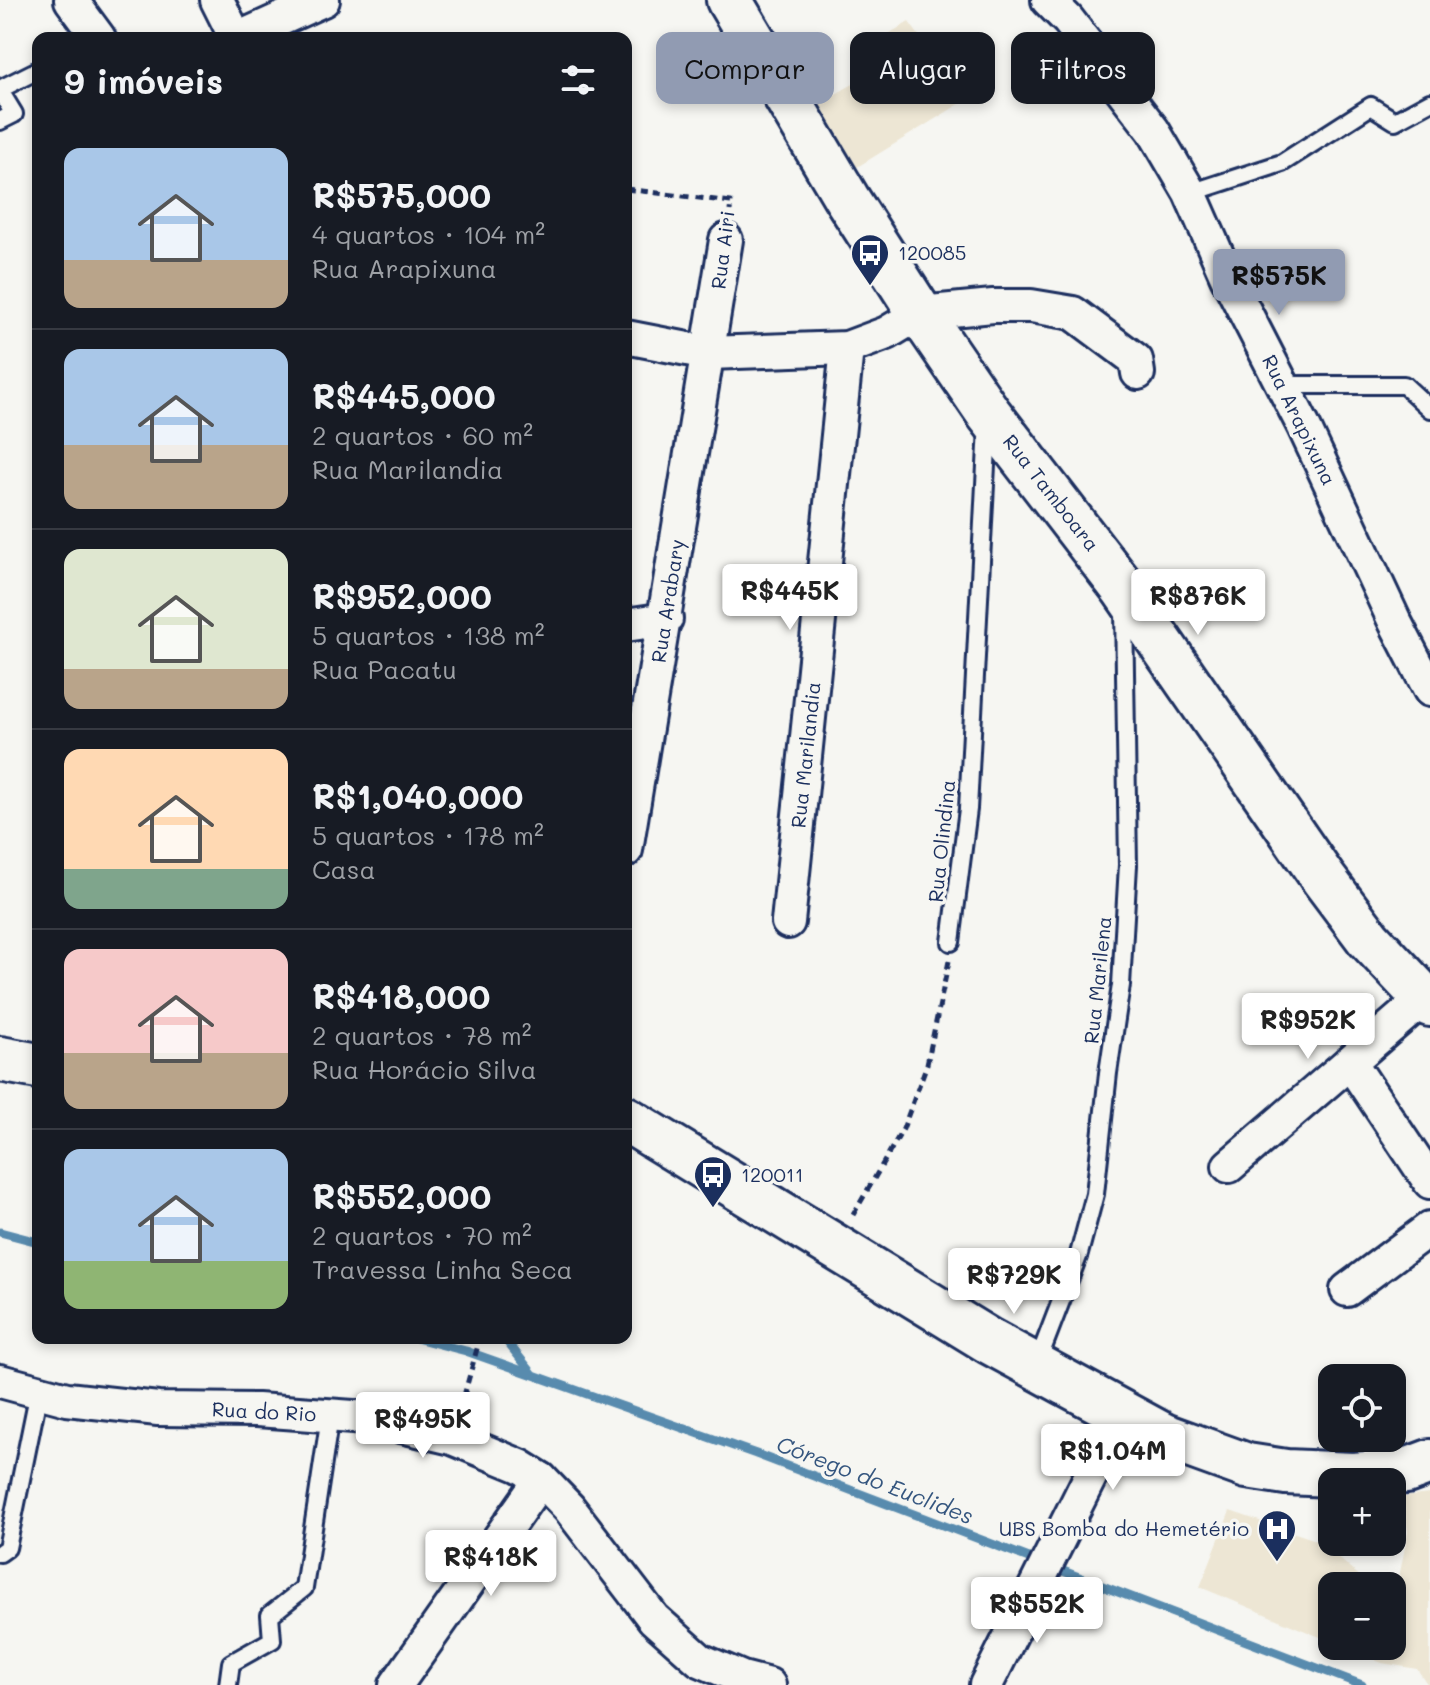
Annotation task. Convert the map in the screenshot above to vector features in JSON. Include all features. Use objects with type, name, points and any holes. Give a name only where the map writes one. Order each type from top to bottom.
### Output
[{"type":"street","points":[[71,0],[95,32]]},
{"type":"street","points":[[217,0],[235,32]]},
{"type":"street","points":[[251,32],[323,0]]},
{"type":"street","name":"Rua Tamboara","points":[[729,0],[847,199],[989,414],[1123,588],[1323,878],[1368,938],[1427,1001]]},
{"type":"street","name":"Rua Arapixuna","points":[[1048,0],[1068,20],[1153,130],[1190,193],[1227,277],[1283,385],[1430,690]]},
{"type":"street","name":"Rua Airi","points":[[708,353],[726,240]]},
{"type":"street","points":[[632,338],[708,353],[847,348],[887,333],[920,313],[1031,306],[1073,313],[1136,360],[1138,373]]},
{"type":"street","name":"Rua Marilandia","points":[[788,922],[847,348]]},
{"type":"street","name":"Rua Arabary","points":[[632,815],[708,353]]},
{"type":"street","points":[[632,624],[666,619]]},
{"type":"street","points":[[1229,1166],[1350,1062],[1427,1001]]},
{"type":"street","points":[[0,1059],[32,1065]]},
{"type":"street","points":[[1350,1062],[1430,1182]]},
{"type":"street","points":[[632,1123],[1035,1367],[1164,1436],[1247,1466],[1273,1470],[1353,1475],[1406,1471],[1430,1462]]},
{"type":"street","points":[[1347,1290],[1430,1228]]},
{"type":"street","name":"Rua do Rio","points":[[0,1381],[67,1399],[158,1409],[257,1410],[367,1418],[452,1438],[520,1466],[541,1479],[569,1508],[654,1619],[700,1660],[742,1678],[769,1685]]},
{"type":"street","points":[[986,1685],[1121,1415]]},
{"type":"street","points":[[396,1685],[541,1479]]},
{"type":"lane","points":[[0,121],[14,114],[0,90],[32,73]]},
{"type":"lane","points":[[1190,193],[1282,163],[1371,106],[1395,121],[1430,102]]},
{"type":"lane","points":[[1283,385],[1404,385],[1430,409]]},
{"type":"lane","name":"Rua Olindina","points":[[951,942],[968,809],[989,414]]},
{"type":"lane","name":"Rua Marilena","points":[[1035,1367],[1079,1254],[1095,1194],[1121,985],[1128,865],[1123,588]]},
{"type":"lane","points":[[0,1553],[7,1548],[39,1391]]},
{"type":"lane","points":[[228,1685],[231,1663],[272,1640],[270,1615],[304,1588],[330,1416]]},
{"type":"path","name":"Rua Airi","points":[[632,190],[731,202],[726,240]]},
{"type":"path","points":[[835,1247],[903,1129],[927,1064],[946,983],[951,942]]},
{"type":"path","points":[[470,1374],[478,1344]]},
{"type":"shaded area","points":[[909,22],[916,32],[892,32]]},
{"type":"shaded area","points":[[850,86],[850,104],[960,104],[849,172],[809,109],[818,104],[834,104],[834,95]]},
{"type":"shaded area","points":[[1430,1494],[1430,1685],[1417,1669],[1375,1660],[1406,1660],[1406,1572],[1400,1572],[1403,1556],[1406,1556],[1408,1532],[1406,1497]]},
{"type":"shaded area","name":"UBS Bomba do Hemetério","points":[[1230,1511],[1318,1541],[1318,1556],[1336,1556],[1355,1572],[1318,1572],[1318,1636],[1200,1587]]},
{"type":"waterway","name":"Córego do Euclides","points":[[0,1232],[32,1240]]},
{"type":"waterway","name":"Córego do Euclides","points":[[439,1344],[756,1454],[1362,1685]]},
{"type":"waterway","points":[[509,1344],[532,1373]]},
{"type":"place","name":"120085","points":[[870,287]]},
{"type":"place","name":"120011","points":[[713,1209]]},
{"type":"place","name":"UBS Bomba do Hemetério","points":[[1277,1563]]}]
